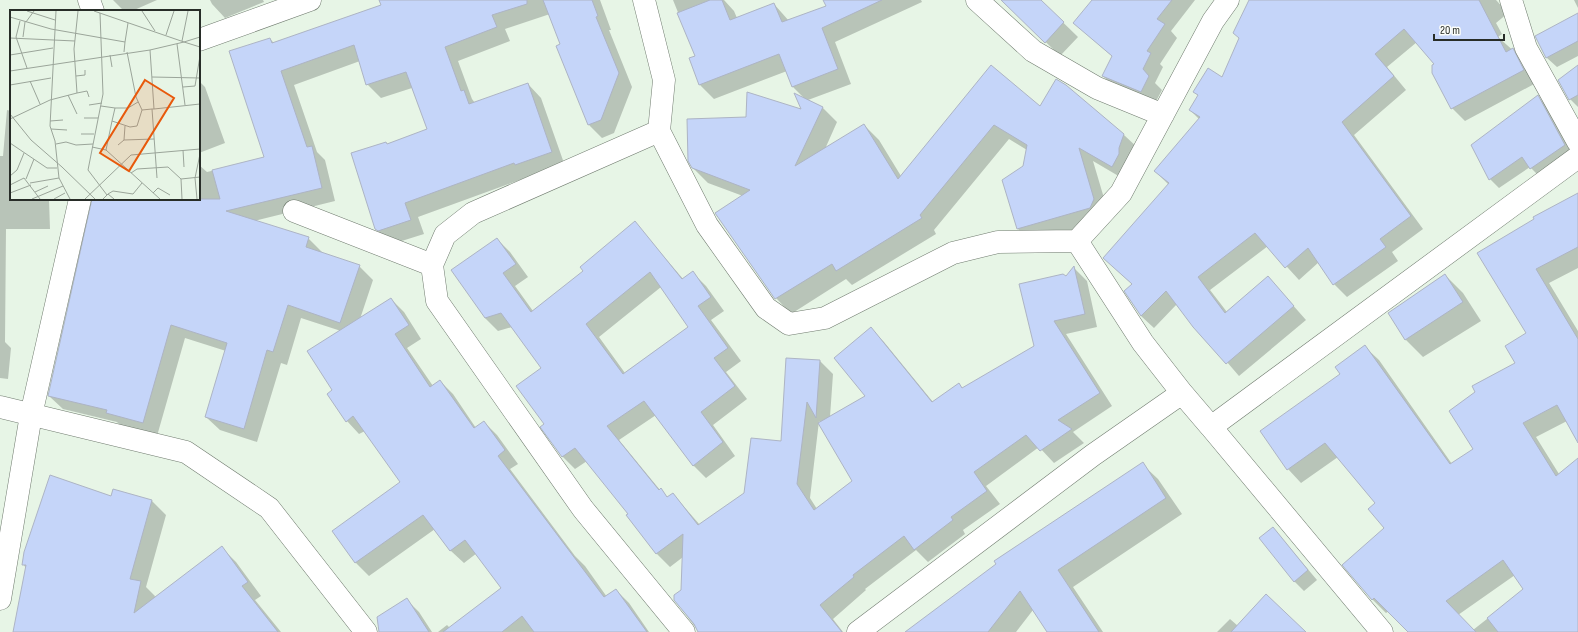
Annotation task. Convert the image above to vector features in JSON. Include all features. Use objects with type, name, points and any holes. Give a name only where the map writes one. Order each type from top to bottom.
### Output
[{"type":"street","points":[[89,0],[93,10]]},
{"type":"street","points":[[200,40],[310,0]]},
{"type":"street","points":[[644,0],[664,80],[659,131],[707,225],[766,308],[789,324],[825,318],[953,253],[998,242],[1077,241],[1121,193],[1213,21],[1228,0]]},
{"type":"street","points":[[977,0],[1033,51],[1096,88],[1163,115]]},
{"type":"street","points":[[1512,0],[1526,48],[1578,142]]},
{"type":"street","points":[[659,131],[473,213],[445,235],[432,265],[437,301],[583,509],[684,632]]},
{"type":"street","points":[[1211,427],[1578,157]]},
{"type":"street","points":[[0,599],[31,415],[80,200]]},
{"type":"street","points":[[294,211],[432,265]]},
{"type":"street","points":[[1077,241],[1143,343],[1182,394],[1382,632]]},
{"type":"street","points":[[858,632],[1093,455],[1182,394]]},
{"type":"street","points":[[0,407],[186,452],[269,508],[366,632]]},
{"type":"building","points":[[379,0],[527,0],[527,4],[492,15],[497,27],[445,47],[461,91],[464,90],[469,104],[528,83],[552,152],[515,165],[514,163],[405,203],[411,220],[378,231],[375,229],[351,153],[386,142],[387,144],[427,129],[406,72],[366,85],[354,45],[281,71],[307,147],[312,146],[322,188],[226,211],[309,237],[306,247],[360,265],[340,323],[288,305],[273,352],[267,350],[244,429],[205,417],[227,343],[171,325],[143,423],[106,413],[107,410],[48,396],[92,200],[220,199],[212,170],[264,157],[229,51],[270,38],[272,43],[381,5]]},
{"type":"building","points":[[543,0],[592,0],[598,16],[596,17],[619,73],[601,120],[588,125],[556,46],[560,44]]},
{"type":"building","points":[[710,0],[722,0],[730,20],[774,3],[782,22],[826,6],[823,0],[882,0],[822,28],[838,69],[792,87],[779,54],[699,85],[689,58],[695,56],[677,13]]},
{"type":"building","points":[[1001,0],[1041,0],[1064,22],[1045,43]]},
{"type":"building","points":[[1092,0],[1172,0],[1157,19],[1165,24],[1147,51],[1151,53],[1143,69],[1149,76],[1141,92],[1102,76],[1112,56],[1073,23]]},
{"type":"building","points":[[1249,0],[1479,0],[1506,52],[1513,48],[1524,70],[1451,109],[1432,73],[1432,65],[1434,64],[1404,29],[1375,54],[1394,76],[1342,122],[1411,216],[1380,239],[1386,247],[1333,285],[1308,248],[1285,268],[1255,233],[1198,277],[1225,313],[1268,276],[1294,306],[1226,364],[1193,327],[1166,291],[1141,316],[1124,291],[1132,284],[1103,258],[1169,183],[1154,171],[1200,117],[1189,110],[1198,95],[1193,92],[1208,68],[1222,77],[1239,38],[1233,33]]},
{"type":"building","points":[[1578,13],[1578,41],[1546,58],[1535,36]]},
{"type":"building","points":[[991,65],[1040,106],[1056,79],[1066,85],[1124,134],[1119,148],[1119,154],[1112,167],[1079,148],[1094,199],[1090,208],[1017,229],[1002,180],[1023,166],[1027,145],[994,125],[920,215],[922,218],[836,271],[832,264],[775,299],[715,213],[750,190],[692,168],[688,161],[687,119],[746,117],[747,92],[801,109],[794,93],[823,107],[795,166],[864,124],[898,179]]},
{"type":"building","points":[[1578,65],[1578,95],[1569,100],[1558,80]]},
{"type":"building","points":[[1538,95],[1565,145],[1530,169],[1522,157],[1489,180],[1471,145]]},
{"type":"building","points":[[1578,193],[1578,247],[1536,269],[1578,339],[1578,443],[1557,405],[1523,423],[1556,476],[1578,458],[1578,632],[1498,632],[1487,618],[1523,589],[1503,560],[1446,601],[1476,632],[1408,632],[1374,598],[1372,600],[1342,565],[1384,528],[1368,509],[1375,503],[1325,443],[1287,470],[1260,431],[1340,374],[1335,367],[1365,345],[1450,464],[1473,449],[1449,411],[1475,392],[1472,386],[1515,363],[1505,346],[1526,333],[1477,253],[1534,219],[1533,217]]},
{"type":"building","points":[[635,221],[682,279],[693,271],[711,297],[698,306],[728,348],[714,358],[735,386],[701,412],[723,442],[693,466],[644,401],[607,426],[659,490],[661,488],[667,497],[673,493],[698,525],[744,493],[751,438],[781,441],[786,358],[820,360],[816,418],[807,402],[797,484],[814,510],[852,481],[818,423],[865,396],[834,358],[871,327],[932,402],[959,383],[962,388],[1034,346],[1019,284],[1063,274],[1066,276],[1074,266],[1085,314],[1054,321],[1100,393],[1058,420],[1072,429],[1040,451],[1026,435],[974,472],[987,491],[951,517],[953,520],[914,550],[904,536],[853,575],[854,577],[820,605],[842,632],[698,632],[694,624],[674,600],[674,595],[681,590],[683,534],[656,554],[626,515],[628,514],[575,448],[562,457],[540,427],[544,424],[516,386],[541,368],[501,313],[485,318],[451,270],[497,238],[516,264],[503,273],[531,312],[583,271],[580,267]],"holes":[[[650,272],[688,327],[623,374],[586,324]]]},
{"type":"building","points":[[1445,274],[1463,302],[1405,340],[1388,313]]},
{"type":"building","points":[[391,298],[409,325],[395,334],[430,387],[440,380],[474,428],[484,421],[505,450],[498,456],[604,597],[616,589],[647,632],[534,632],[522,616],[502,632],[443,632],[501,588],[465,540],[450,551],[423,515],[355,563],[332,531],[400,482],[353,416],[346,422],[327,394],[332,390],[307,351]]},
{"type":"building","points":[[1143,462],[1166,498],[1058,570],[1099,632],[1047,632],[1020,591],[988,632],[905,632],[996,564],[994,561]]},
{"type":"building","points":[[50,475],[111,496],[113,489],[152,500],[130,579],[141,581],[134,613],[222,546],[248,582],[242,586],[278,632],[13,632],[26,565],[22,565],[24,552]]},
{"type":"building","points":[[1273,527],[1308,570],[1294,582],[1259,538]]},
{"type":"building","points":[[1266,594],[1306,632],[1231,632]]},
{"type":"building","points":[[407,598],[429,632],[379,632],[377,617]]}]
